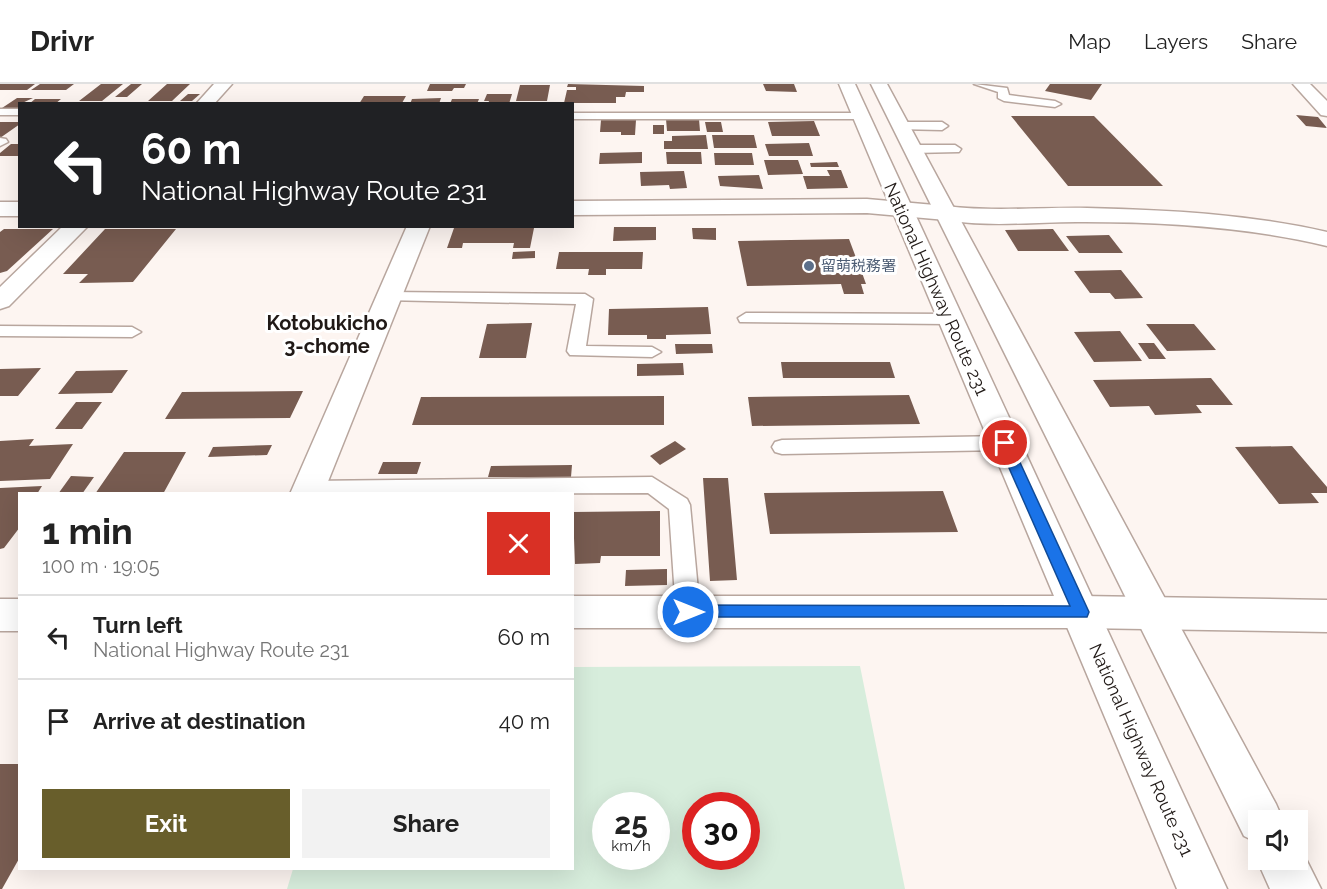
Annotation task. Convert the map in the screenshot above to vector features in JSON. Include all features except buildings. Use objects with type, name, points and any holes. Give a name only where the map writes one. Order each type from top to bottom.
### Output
[{"type":"main road","points":[[206,102],[224,84]]},
{"type":"main road","name":"National Highway Route 231","points":[[847,84],[948,319],[1081,612],[1202,889]]},
{"type":"main road","name":"National Highway Route 231","points":[[879,84],[1255,810]]},
{"type":"main road","points":[[1301,84],[1327,111]]},
{"type":"main road","points":[[574,208],[901,208],[973,216],[1087,215],[1235,222],[1272,226],[1327,239]]},
{"type":"main road","points":[[0,209],[18,209]]},
{"type":"main road","points":[[0,302],[75,228]]},
{"type":"main road","points":[[307,491],[418,228]]},
{"type":"main road","points":[[574,612],[1081,612],[1327,616]]},
{"type":"main road","points":[[0,615],[18,615]]},
{"type":"main road","points":[[1286,870],[1296,889]]},
{"type":"lane","points":[[979,84],[1003,90],[1004,98],[1055,104]]},
{"type":"lane","points":[[0,112],[18,112]]},
{"type":"lane","points":[[574,116],[861,116]]},
{"type":"lane","points":[[900,126],[942,126]]},
{"type":"lane","points":[[912,149],[955,149]]},
{"type":"lane","points":[[389,297],[585,299],[576,351],[652,352]]},
{"type":"lane","points":[[746,318],[948,319]]},
{"type":"lane","points":[[0,331],[132,332]]},
{"type":"lane","points":[[782,447],[1005,443]]},
{"type":"lane","points":[[307,491],[652,485],[679,505],[688,612]]},
{"type":"green space","points":[[860,666],[905,889],[287,889],[293,870],[574,870],[574,667]]},
{"type":"place","name":"留萌税務署","points":[[809,266]]},
{"type":"district","name":"Kotobukicho 3-chome","points":[[327,334]]},
{"type":"route","points":[[688,612],[1081,612],[1005,443]]}]
